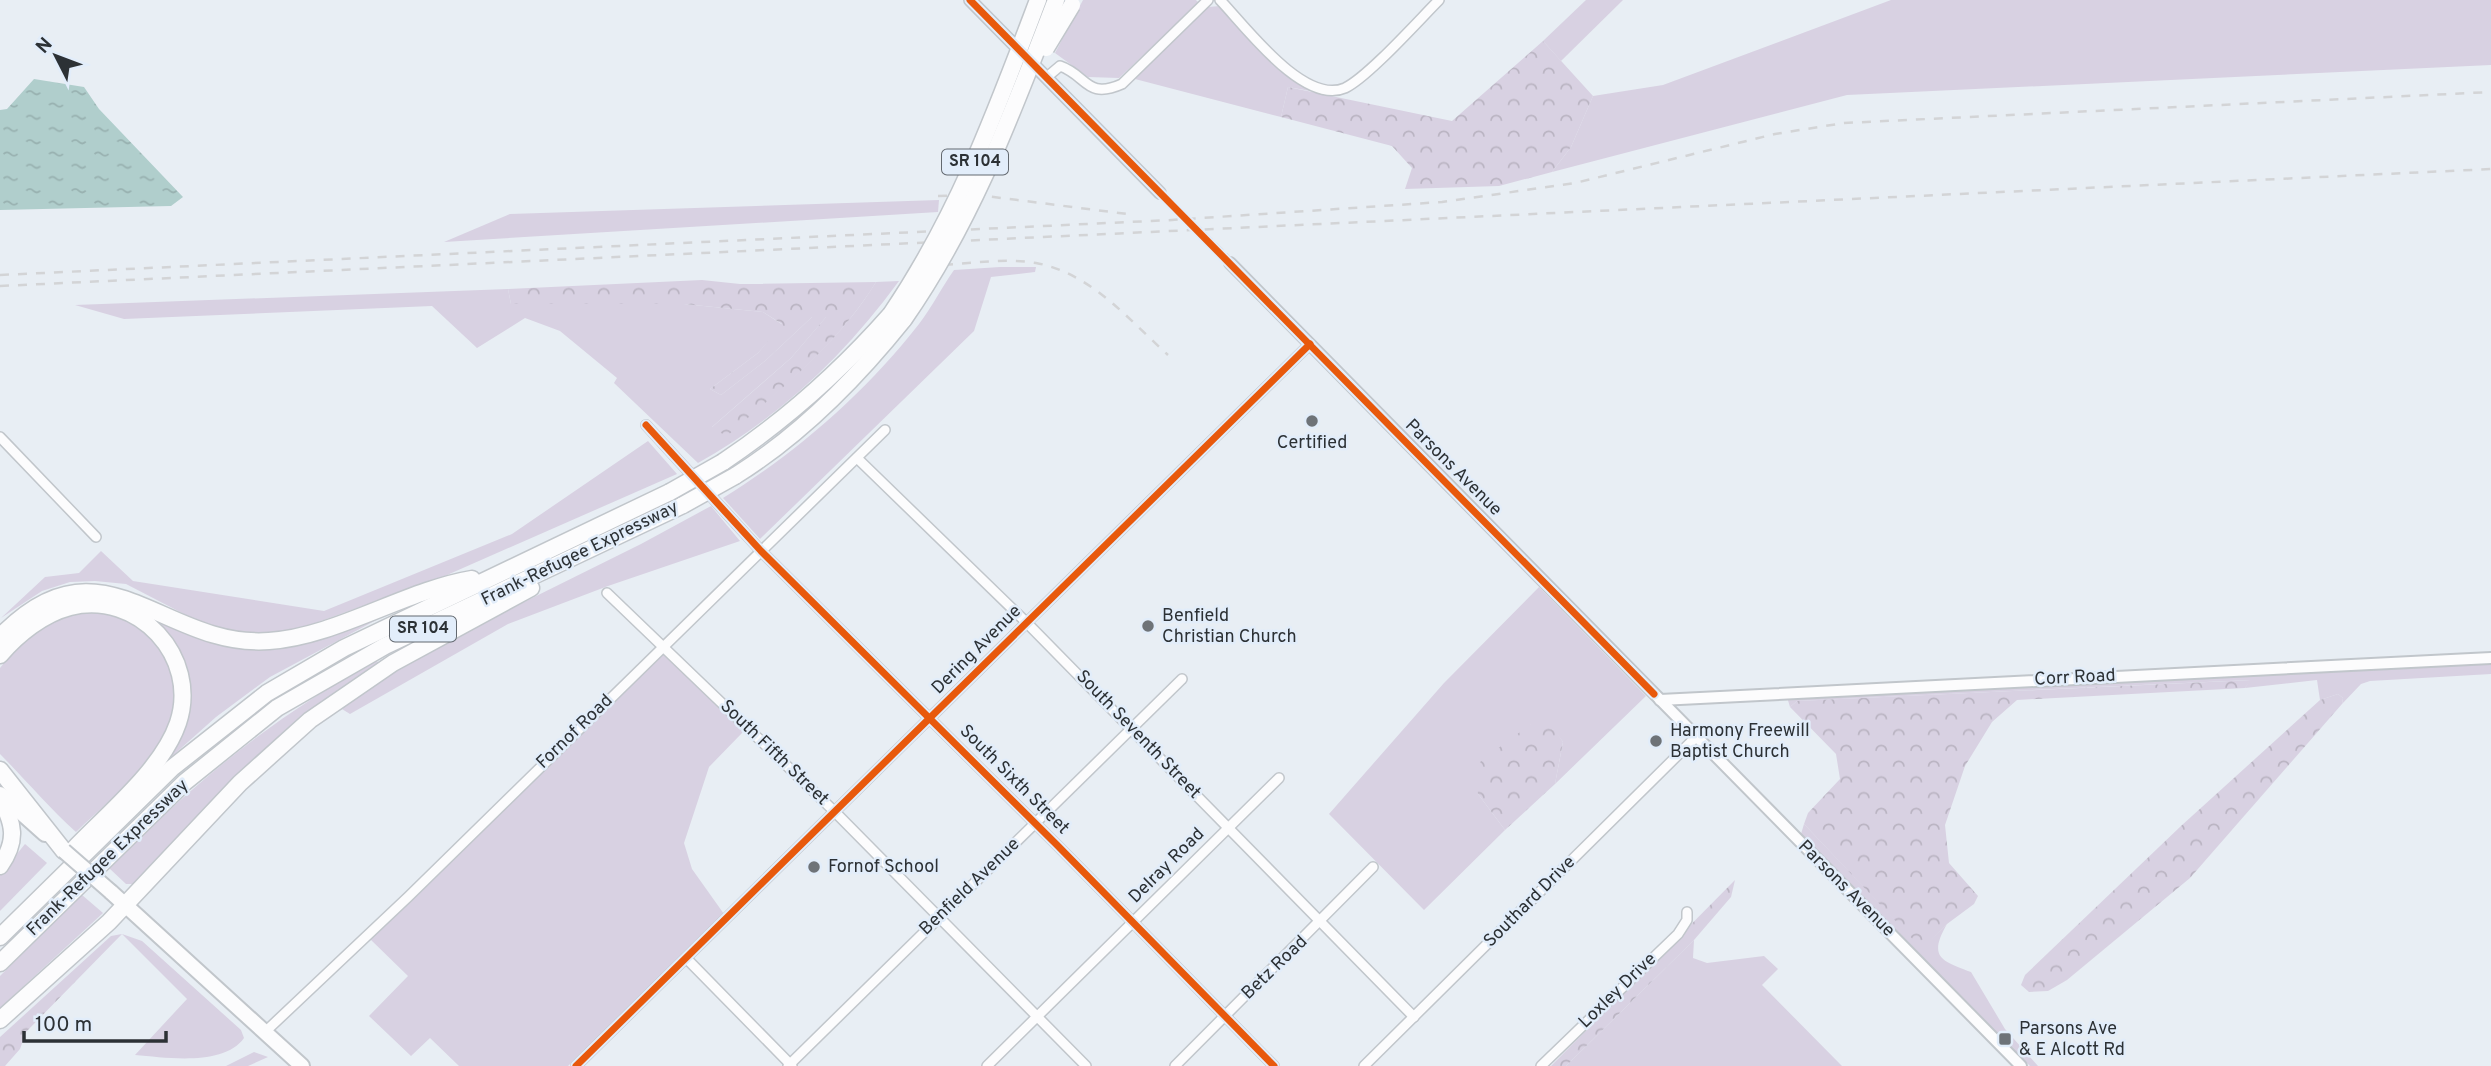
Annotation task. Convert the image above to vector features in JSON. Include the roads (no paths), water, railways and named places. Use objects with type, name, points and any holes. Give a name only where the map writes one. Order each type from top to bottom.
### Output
[{"type":"highway","points":[[985,136],[996,92],[1028,0]]},
{"type":"highway","name":"Frank-Refugee Expressway","points":[[0,937],[172,768],[247,707],[315,663],[670,492],[723,462],[783,420],[824,386],[898,316],[946,226],[985,136],[1038,0]]},
{"type":"highway","name":"Frank-Refugee Expressway","points":[[0,963],[185,782],[277,708],[385,646],[683,505],[735,476],[790,438],[834,398],[946,256],[970,212],[1021,90],[1068,2]]},
{"type":"highway","points":[[0,1020],[125,905],[240,783],[329,706],[393,663],[495,610],[596,548]]},
{"type":"highway","points":[[0,636],[30,610],[49,599],[82,592],[107,592],[206,633],[230,639],[270,641],[367,614],[452,582],[492,576]]},
{"type":"highway","points":[[0,655],[30,628],[61,610],[94,604],[115,607],[145,621],[169,646],[179,669],[184,696],[178,724],[155,764],[0,927]]},
{"type":"highway","points":[[0,769],[64,852]]},
{"type":"highway","points":[[0,796],[11,818],[13,830],[12,846],[0,866]]},
{"type":"main road","points":[[0,796],[41,825]]},
{"type":"main road","points":[[64,852],[302,1066]]},
{"type":"street","points":[[970,0],[1160,193]]},
{"type":"street","points":[[1047,77],[1060,66],[1091,88],[1111,89],[1122,84],[1208,0]]},
{"type":"street","points":[[1220,0],[1287,70],[1312,87],[1325,90],[1343,89],[1358,79],[1439,0]]},
{"type":"street","name":"Parsons Avenue","points":[[1230,263],[2021,1066]]},
{"type":"street","name":"Dering Avenue","points":[[576,1066],[1310,344]]},
{"type":"street","name":"South Sixth Street","points":[[646,425],[761,551],[1274,1066]]},
{"type":"street","name":"Fornof Road","points":[[265,1032],[885,430]]},
{"type":"street","points":[[0,437],[96,537]]},
{"type":"street","name":"South Seventh Street","points":[[857,458],[1027,623],[1415,1017]]},
{"type":"street","name":"South Fifth Street","points":[[607,593],[835,812],[1086,1066]]},
{"type":"street","name":"Corr Road","points":[[1660,700],[2491,658]]},
{"type":"street","name":"Benfield Avenue","points":[[790,1065],[1182,679]]},
{"type":"street","name":"Southard Drive","points":[[1364,1066],[1696,737]]},
{"type":"street","name":"Delray Road","points":[[987,1066],[1279,778]]},
{"type":"street","name":"Betz Road","points":[[1175,1066],[1322,922],[1373,867]]},
{"type":"street","name":"Loxley Drive","points":[[1541,1066],[1678,934],[1688,920],[1687,912]]},
{"type":"street","points":[[686,958],[790,1065]]},
{"type":"water","points":[[34,79],[84,87],[99,109],[183,197],[171,206],[0,210],[0,110],[7,109]]},
{"type":"tunnel","points":[[1160,193],[1230,263]]},
{"type":"railway","points":[[0,275],[1172,220],[1442,202],[1575,183],[1775,134],[1844,123],[2491,92]]},
{"type":"railway","points":[[0,286],[2491,169]]},
{"type":"railway","points":[[938,196],[978,195],[1127,214]]},
{"type":"railway","points":[[944,265],[1013,261],[1056,268],[1092,287],[1168,355]]},
{"type":"place","name":"Certified","points":[[1312,421]]},
{"type":"place","name":"Benfield Christian Church","points":[[1148,626]]},
{"type":"place","name":"Harmony Freewill Baptist Church","points":[[1656,741]]},
{"type":"place","name":"Fornof School","points":[[814,867]]},
{"type":"place","name":"Parsons Ave & E Alcott Rd","points":[[2005,1039]]}]
